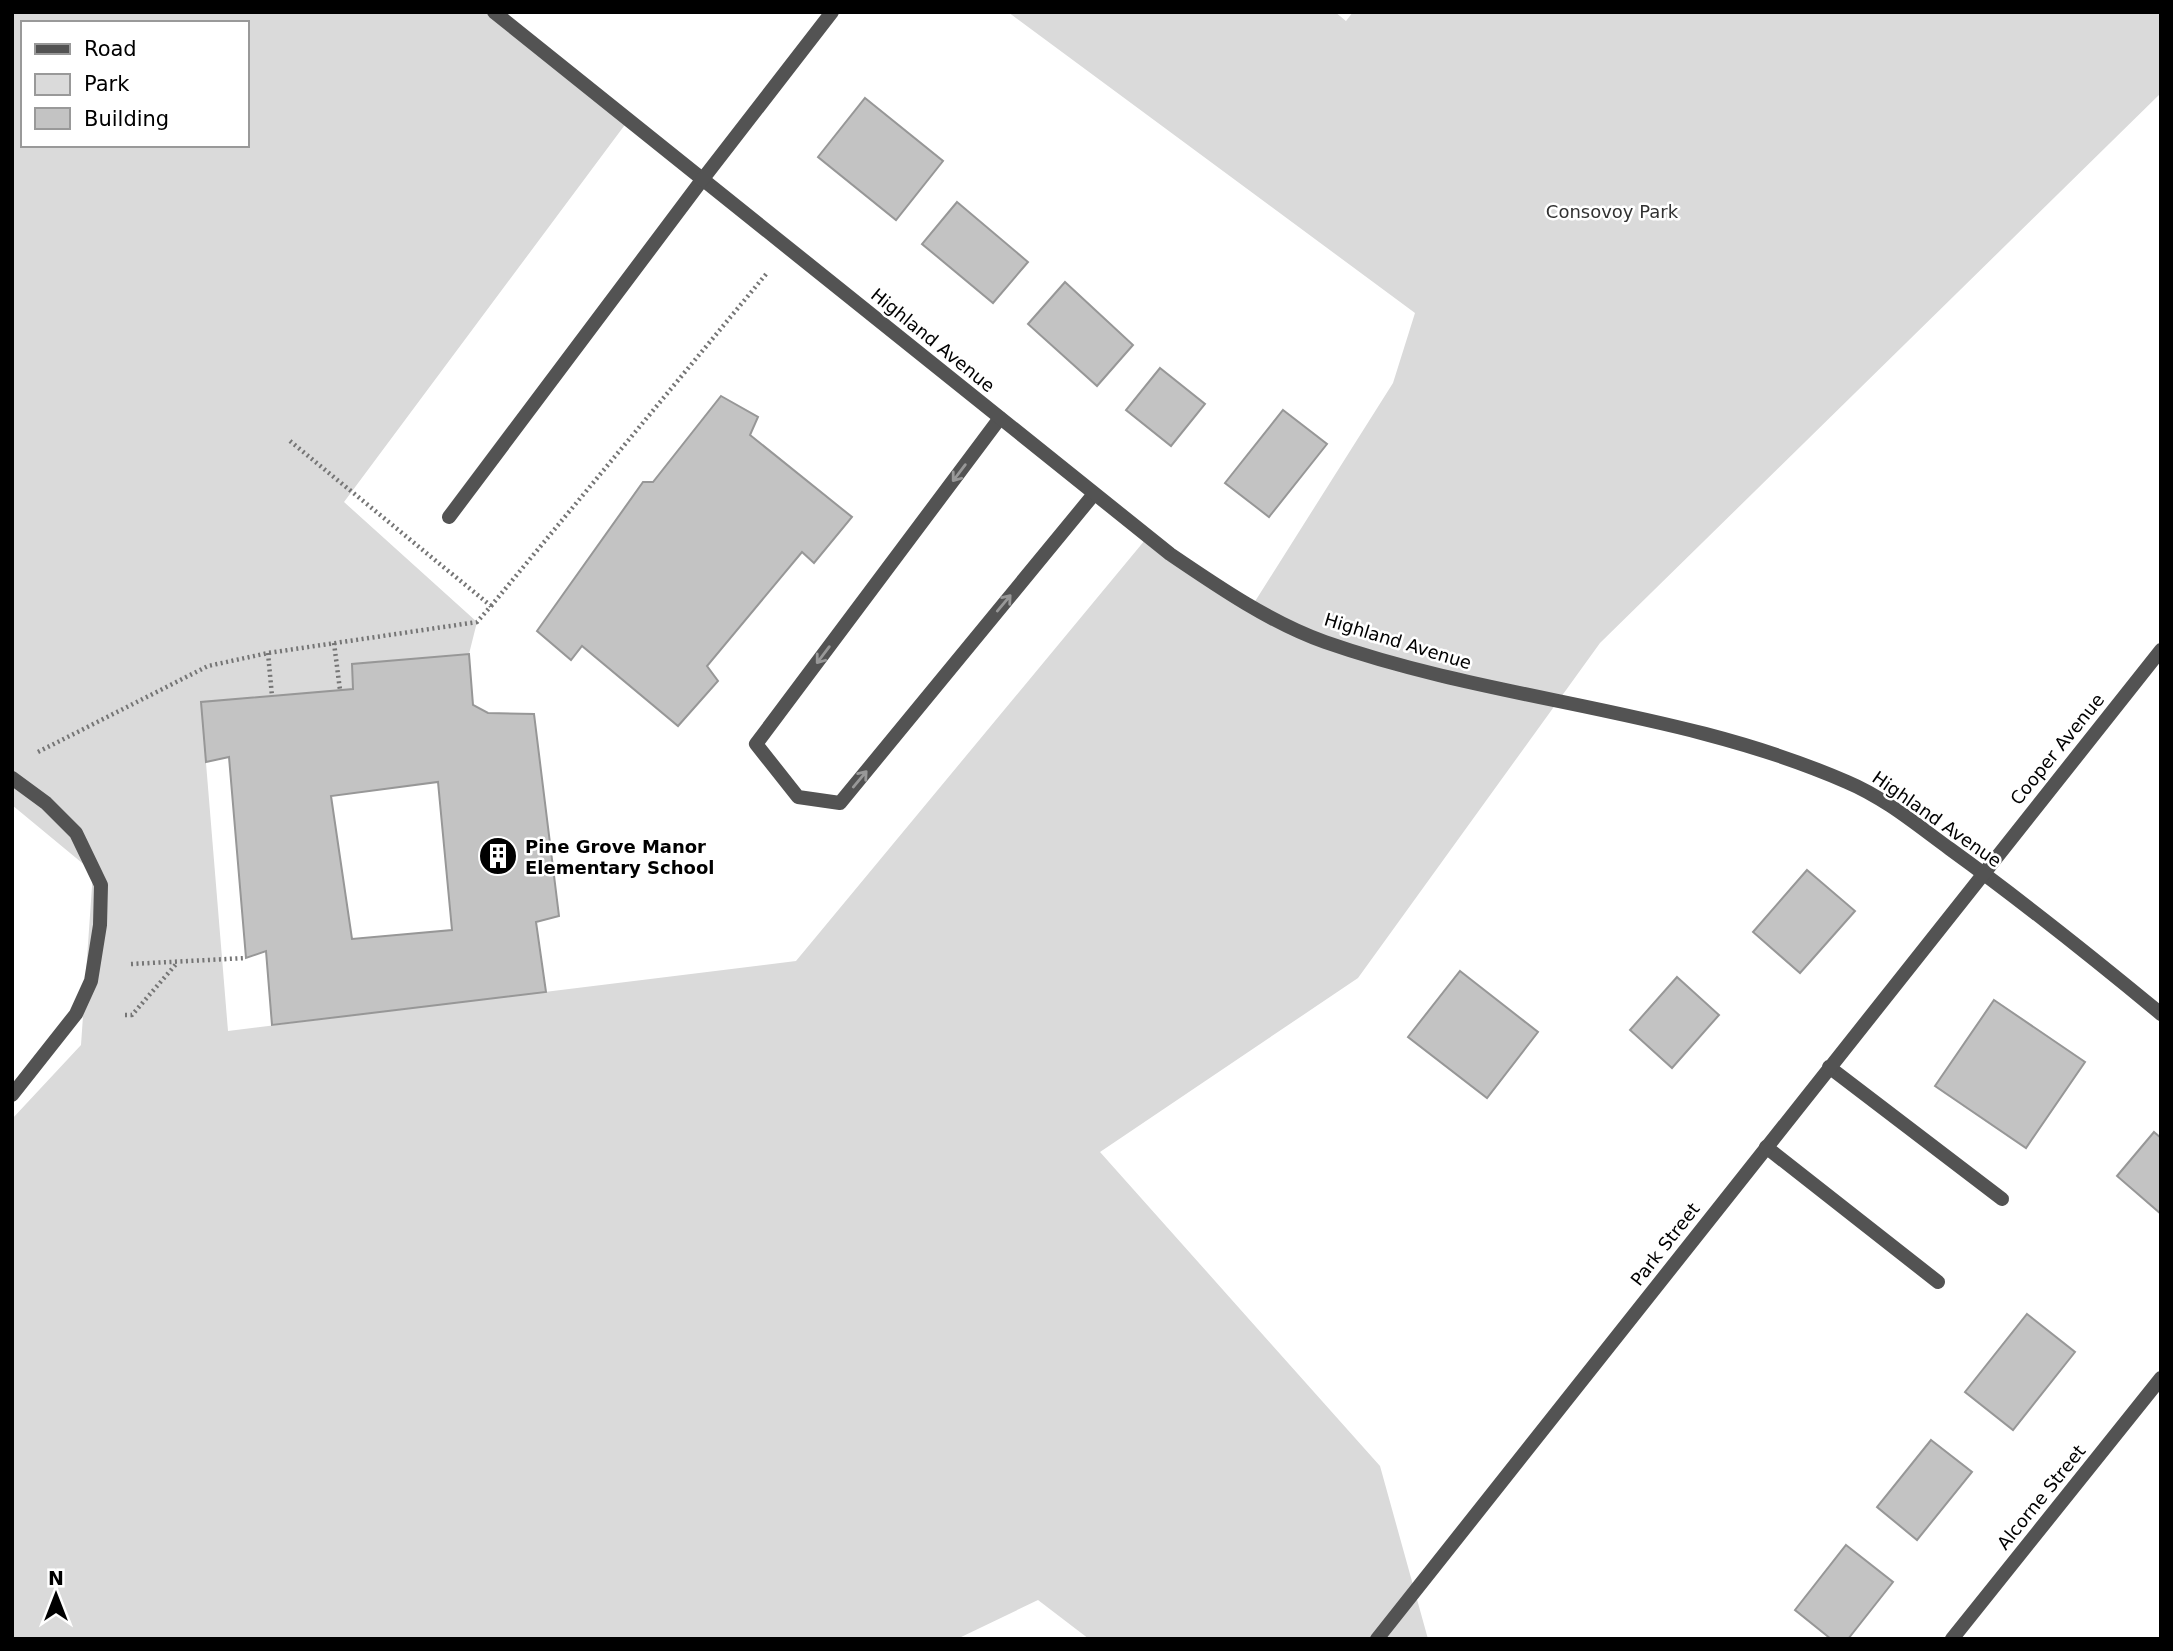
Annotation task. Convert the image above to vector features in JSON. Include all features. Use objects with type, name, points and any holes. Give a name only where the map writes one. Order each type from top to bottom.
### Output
[{"type":"street","name":"Highland Avenue","points":[[494,12],[1094,494],[1170,554],[1227,593],[1323,641],[1450,679],[1721,737],[1847,782],[1883,801],[1983,873],[2161,1014]]},
{"type":"street","points":[[449,517],[832,12]]},
{"type":"street","points":[[1000,418],[756,744],[798,797],[840,803],[1094,494]]},
{"type":"street","name":"Cooper Avenue","points":[[1983,873],[2161,650]]},
{"type":"street","points":[[12,778],[46,803],[76,833],[101,885],[100,925],[90,981],[76,1014],[12,1095]]},
{"type":"street","name":"Park Street","points":[[1377,1639],[1983,873]]},
{"type":"street","points":[[1829,1067],[2002,1199]]},
{"type":"street","points":[[1766,1147],[1938,1282]]},
{"type":"street","name":"Alcorne Street","points":[[1952,1639],[2161,1378]]},
{"type":"path","points":[[38,752],[208,666],[268,653],[477,622],[767,273]]},
{"type":"path","points":[[290,441],[491,606]]},
{"type":"path","points":[[334,643],[340,690]]},
{"type":"path","points":[[268,653],[272,696]]},
{"type":"path","points":[[131,964],[246,958]]},
{"type":"path","points":[[125,1015],[132,1015],[178,962]]},
{"type":"green space","name":"Consovoy Park","points":[[12,12],[488,12],[627,122],[344,502],[477,622],[469,654],[352,664],[353,689],[201,702],[228,1031],[796,961],[1150,534],[1254,603],[1393,383],[1415,313],[1008,12],[1335,12],[1346,21],[1353,12],[2161,12],[2161,93],[1600,643],[1358,978],[1100,1152],[1380,1466],[1428,1639],[1089,1639],[1038,1600],[957,1639],[12,1639],[12,1119],[81,1045],[93,872],[12,805]]},
{"type":"building","points":[[865,98],[943,161],[896,220],[818,157]]},
{"type":"building","points":[[957,202],[1028,262],[993,303],[922,244]]},
{"type":"building","points":[[1065,282],[1133,345],[1097,386],[1028,324]]},
{"type":"building","points":[[1160,368],[1205,404],[1171,446],[1126,410]]},
{"type":"building","points":[[721,396],[758,417],[750,435],[852,517],[814,563],[802,552],[707,666],[718,681],[678,726],[582,646],[571,660],[537,631],[643,482],[653,482]]},
{"type":"building","points":[[1283,410],[1327,444],[1269,517],[1225,483]]},
{"type":"building","name":"Pine Grove Manor Elementary School","points":[[469,654],[473,705],[488,713],[534,714],[559,916],[536,922],[546,992],[272,1025],[266,951],[246,958],[229,757],[206,762],[201,702],[353,689],[352,664]],"holes":[[[438,782],[452,930],[352,939],[331,796]]]},
{"type":"building","points":[[1807,870],[1855,911],[1800,973],[1753,932]]},
{"type":"building","points":[[1460,971],[1538,1032],[1487,1098],[1408,1037]]},
{"type":"building","points":[[1677,977],[1719,1015],[1672,1068],[1630,1030]]},
{"type":"building","points":[[1994,1000],[2085,1062],[2026,1148],[1935,1086]]},
{"type":"building","points":[[2154,1132],[2161,1138],[2161,1214],[2117,1176]]},
{"type":"building","points":[[2027,1314],[2075,1352],[2013,1430],[1965,1392]]},
{"type":"building","points":[[1931,1440],[1972,1472],[1917,1540],[1877,1507]]},
{"type":"building","points":[[1846,1545],[1893,1582],[1848,1639],[1831,1639],[1795,1610]]},
{"type":"place","name":"Pine Grove Manor Elementary School","points":[[498,856]]}]
